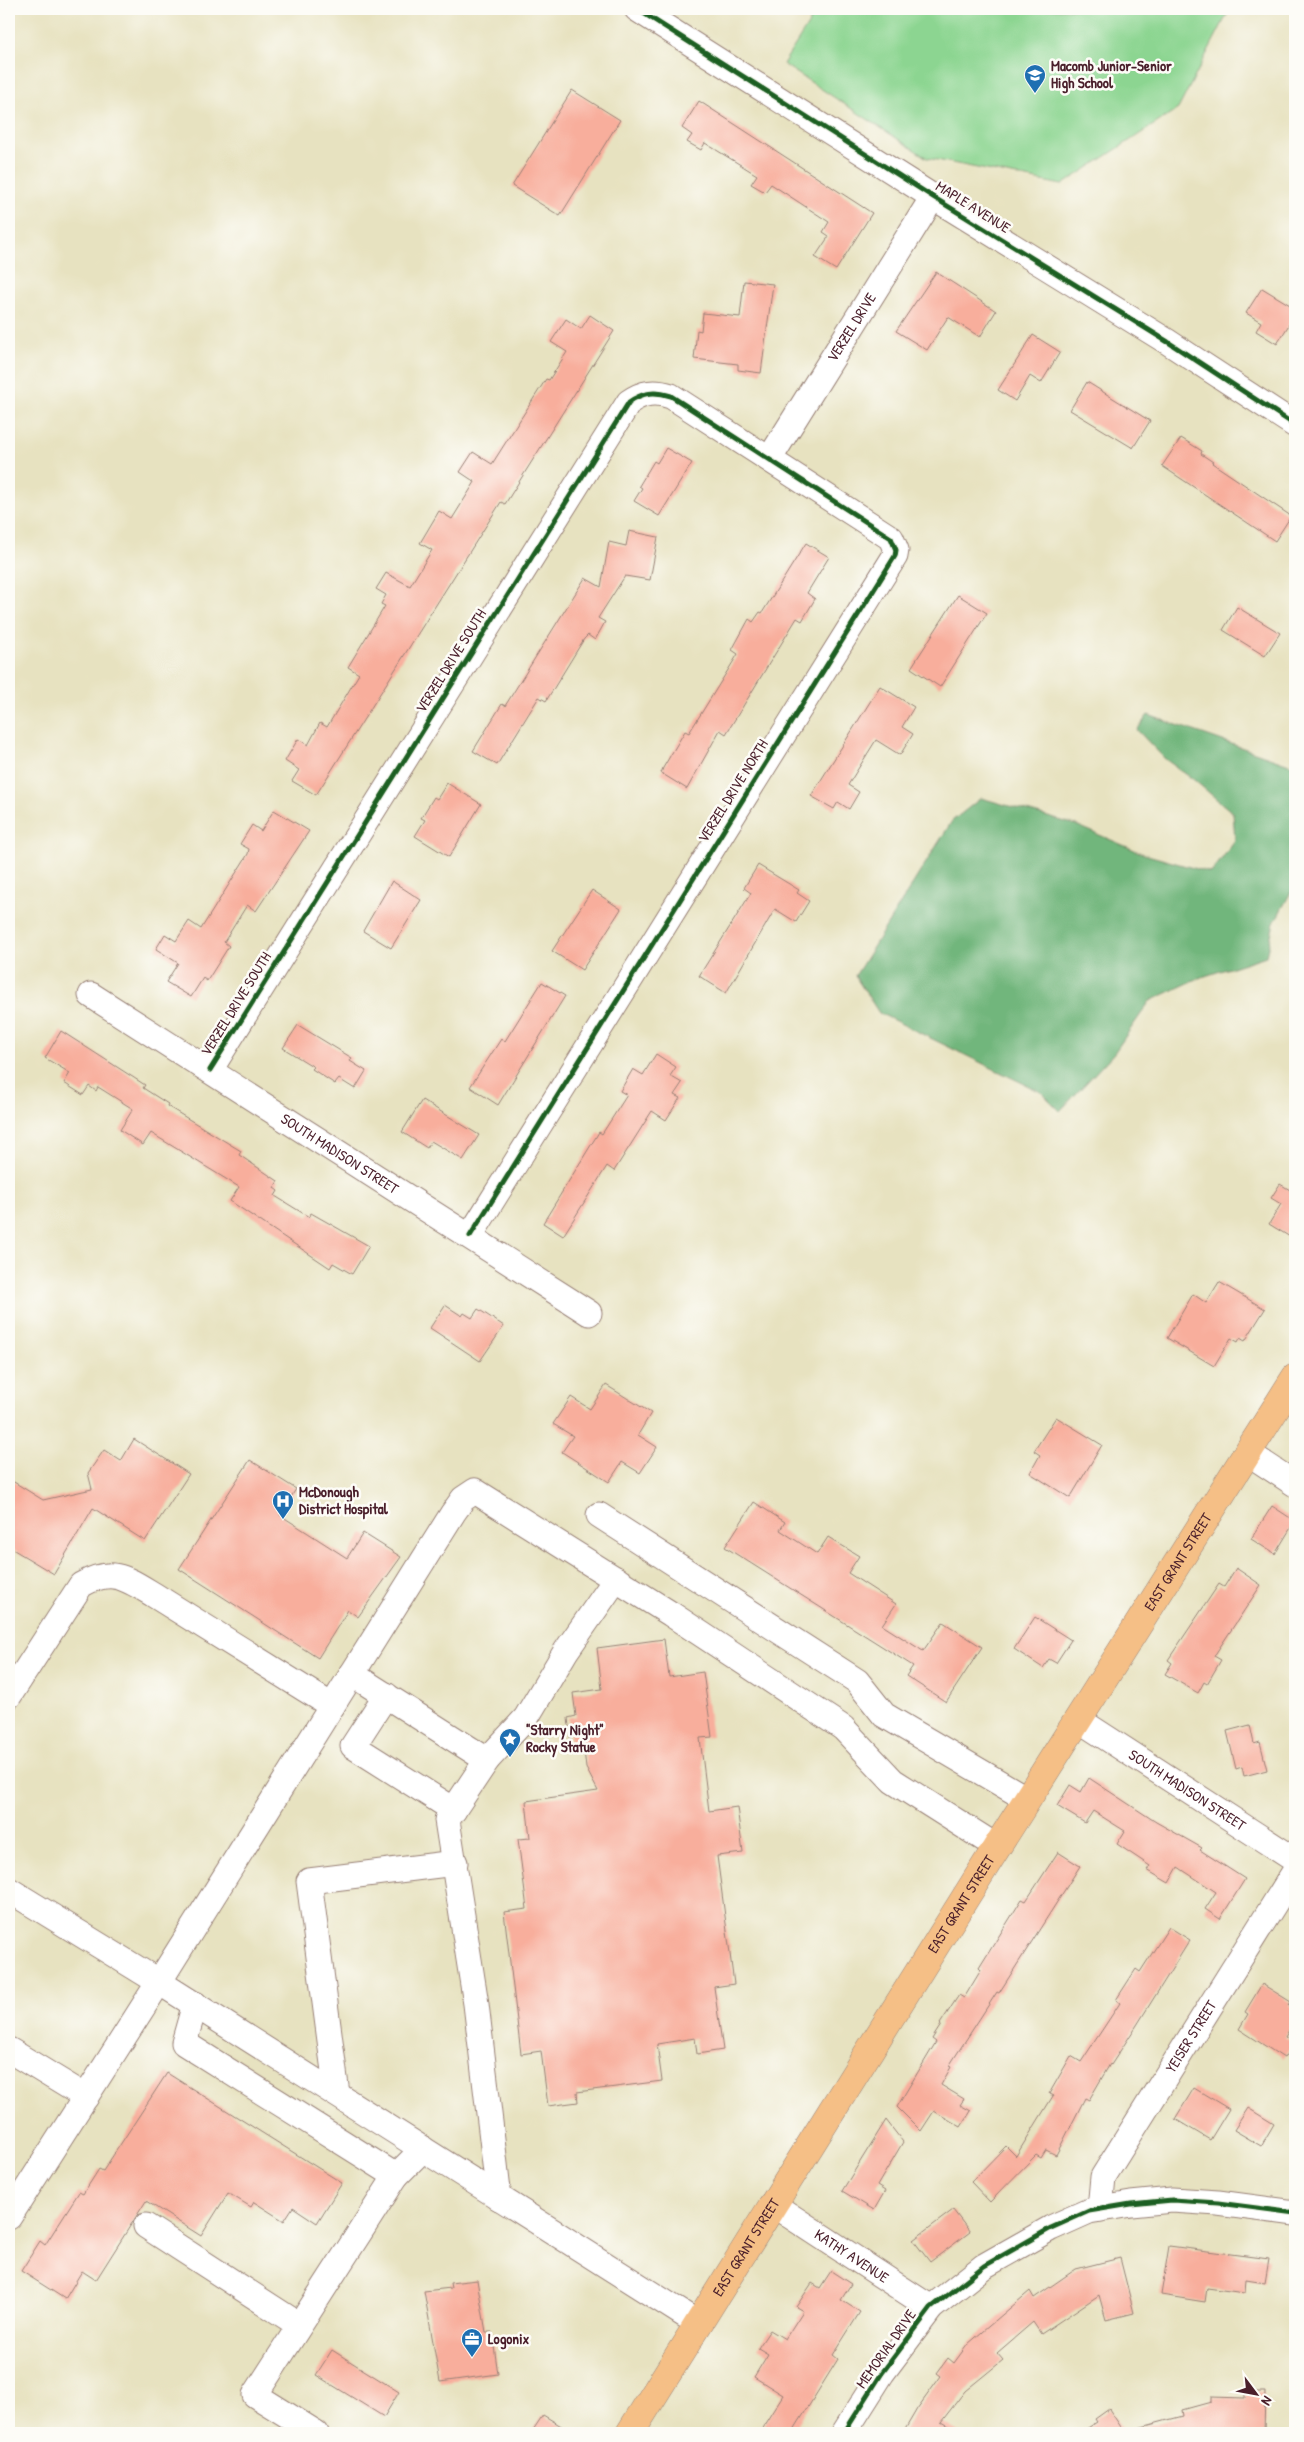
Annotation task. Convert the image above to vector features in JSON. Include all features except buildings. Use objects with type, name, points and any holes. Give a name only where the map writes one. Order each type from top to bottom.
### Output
[{"type":"main road","name":"EAST GRANT STREET","points":[[630,2433],[997,1846],[1295,1378]]},
{"type":"street","name":"MAPLE AVENUE","points":[[637,9],[933,197],[1168,342],[1295,425]]},
{"type":"street","name":"VERZEL DRIVE","points":[[770,458],[933,197]]},
{"type":"street","name":"VERZEL DRIVE SOUTH","points":[[210,1070],[629,402],[654,392],[671,396],[770,458]]},
{"type":"street","name":"VERZEL DRIVE NORTH","points":[[470,1236],[895,556],[896,550],[891,538],[770,458]]},
{"type":"street","name":"SOUTH MADISON STREET","points":[[91,994],[589,1313]]},
{"type":"street","points":[[1248,1453],[1295,1484]]},
{"type":"street","points":[[9,2217],[159,1982],[453,1513],[463,1499],[475,1490],[616,1579],[843,1728],[893,1781],[997,1846]]},
{"type":"street","points":[[598,1515],[857,1680],[884,1714],[1027,1800]]},
{"type":"street","points":[[9,1696],[81,1585],[95,1577],[111,1574],[127,1579],[154,1595],[332,1706]]},
{"type":"street","points":[[500,2198],[476,2004],[448,1820],[487,1760],[526,1718],[566,1651],[616,1579]]},
{"type":"street","points":[[352,1674],[487,1760]]},
{"type":"street","points":[[386,1696],[353,1746],[454,1810]]},
{"type":"street","name":"SOUTH MADISON STREET","points":[[1079,1720],[1295,1860]]},
{"type":"street","points":[[337,2094],[309,1881],[454,1863]]},
{"type":"street","name":"YEISER STREET","points":[[1100,2209],[1104,2177],[1295,1870]]},
{"type":"street","points":[[9,1890],[195,2004],[699,2324]]},
{"type":"street","points":[[195,2004],[184,2043],[396,2176]]},
{"type":"street","points":[[9,2050],[86,2097]]},
{"type":"street","points":[[316,2433],[255,2394],[396,2176],[424,2149]]},
{"type":"street","name":"MEMORIAL DRIVE","points":[[844,2433],[882,2373],[931,2308],[964,2281],[1013,2248],[1074,2218],[1100,2209],[1172,2200],[1218,2203],[1295,2214]]},
{"type":"street","name":"KATHY AVENUE","points":[[772,2204],[931,2308]]},
{"type":"street","points":[[146,2226],[300,2325]]},
{"type":"green space","points":[[818,9],[1230,9],[1178,109],[1062,185],[927,158],[783,64]]},
{"type":"green space","points":[[1148,715],[1295,766],[1295,889],[1291,892],[1274,923],[1266,956],[1199,978],[1150,1001],[1114,1053],[1060,1111],[1041,1092],[879,1013],[855,976],[952,821],[981,798],[1076,825],[1144,854],[1211,873],[1235,841],[1233,813],[1194,780],[1165,759],[1137,730]]},
{"type":"cycle path","points":[[637,9],[933,197],[1168,342],[1295,425]]},
{"type":"cycle path","points":[[210,1070],[629,402],[649,393],[671,396],[891,538],[896,550],[895,556],[470,1236]]},
{"type":"cycle path","points":[[844,2433],[882,2373],[931,2308],[984,2266],[1051,2228],[1089,2211],[1172,2200],[1218,2203],[1295,2213]]},
{"type":"place","name":"Macomb Junior-Senior High School","points":[[1035,94]]},
{"type":"place","name":"McDonough District Hospital","points":[[283,1520]]},
{"type":"place","name":"\"Starry Night\" Rocky Statue","points":[[510,1758]]},
{"type":"place","name":"Logonix","points":[[472,2358]]}]
